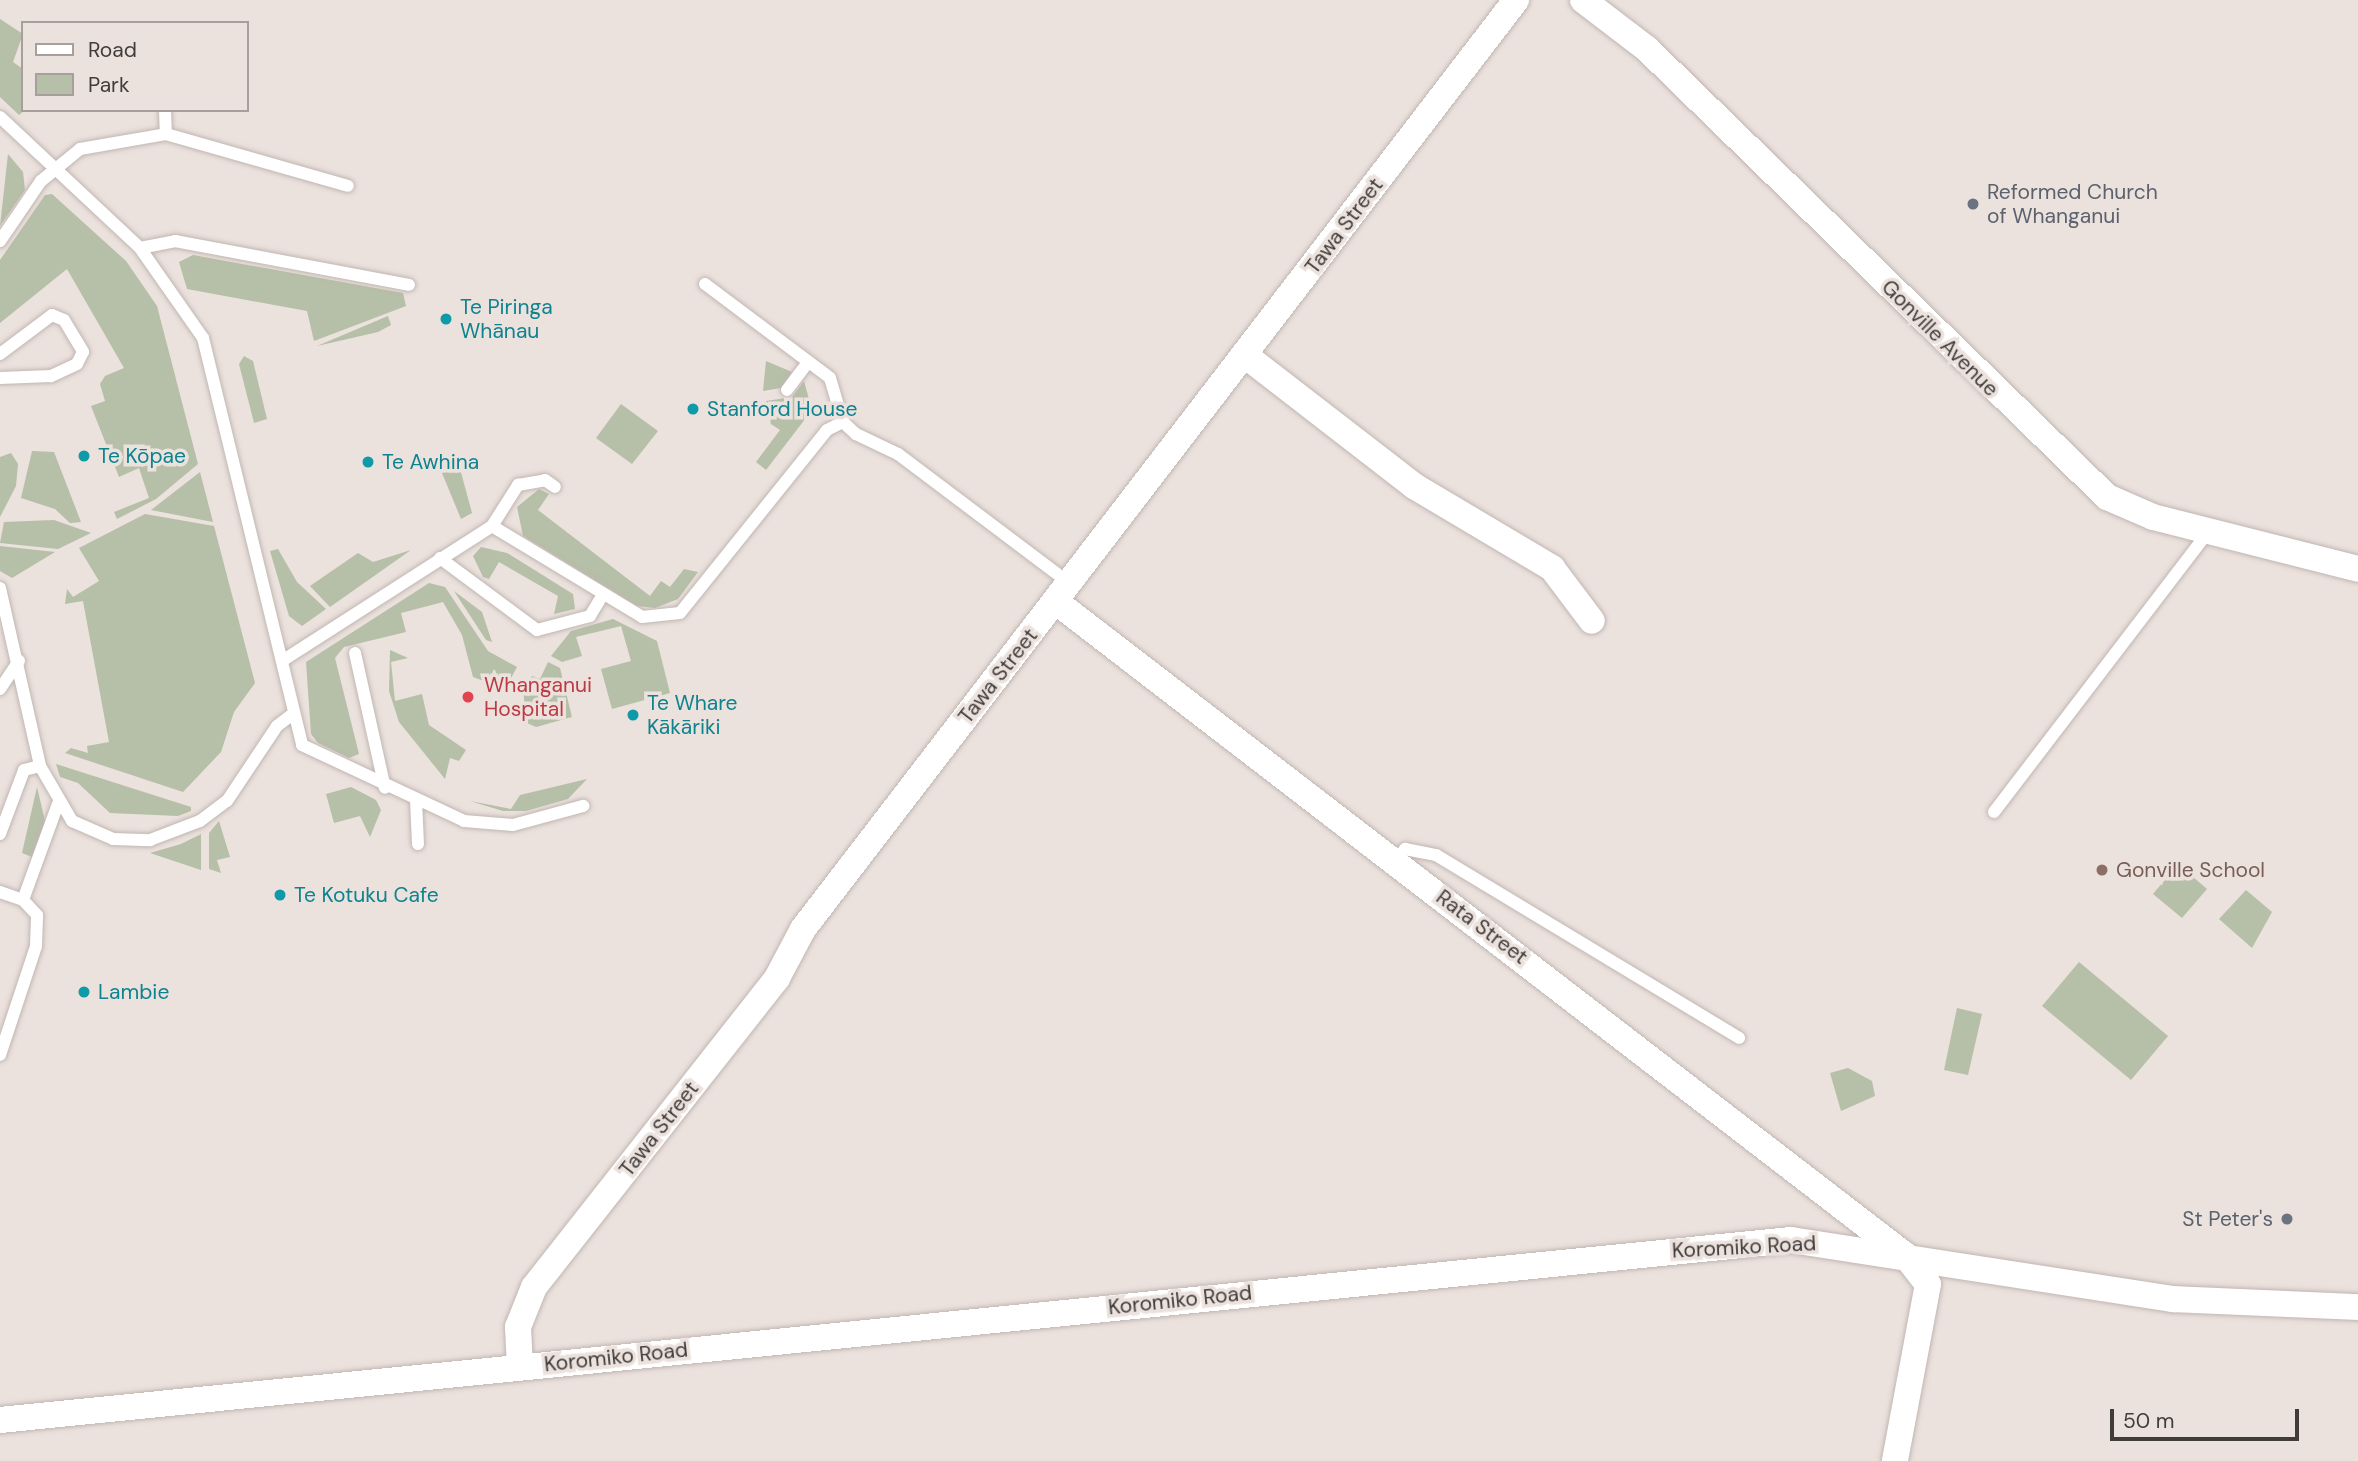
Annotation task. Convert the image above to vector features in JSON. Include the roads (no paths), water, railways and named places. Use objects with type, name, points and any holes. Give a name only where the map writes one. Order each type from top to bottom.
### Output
[{"type":"street","name":"Tawa Street","points":[[520,1367],[518,1327],[534,1287],[777,978],[803,929],[1246,356],[1516,0]]},
{"type":"street","name":"Gonville Avenue","points":[[1583,0],[1647,49],[2070,466],[2128,508],[2358,569]]},
{"type":"street","points":[[1246,356],[1414,486],[1552,568],[1592,621]]},
{"type":"street","name":"Rata Street","points":[[1062,592],[1395,861],[1905,1255]]},
{"type":"street","name":"Koromiko Road","points":[[0,1420],[1791,1240],[1905,1255],[2173,1299],[2358,1307]]},
{"type":"street","points":[[1895,1461],[1928,1284],[1905,1255]]},
{"type":"lane","points":[[165,112],[166,134]]},
{"type":"lane","points":[[0,117],[140,248],[203,338],[285,659],[302,745],[385,788],[491,827],[583,806]]},
{"type":"lane","points":[[0,241],[54,167],[80,149],[166,134],[348,186]]},
{"type":"lane","points":[[140,248],[175,241],[409,285]]},
{"type":"lane","points":[[705,284],[830,378],[843,422],[898,454],[1062,592]]},
{"type":"lane","points":[[0,354],[52,316],[64,320],[83,352],[77,364],[51,376],[0,378]]},
{"type":"lane","points":[[787,390],[808,362]]},
{"type":"lane","points":[[492,526],[602,596],[642,617],[680,613],[827,430],[843,422]]},
{"type":"lane","points":[[285,659],[492,526],[518,485],[545,480],[555,487]]},
{"type":"lane","points":[[1994,813],[2208,531]]},
{"type":"lane","points":[[440,558],[537,630],[590,616],[602,596]]},
{"type":"lane","points":[[0,588],[5,610],[17,627],[19,661],[40,766],[58,804],[72,821],[113,839],[150,840],[188,829],[227,801],[278,726],[294,713]]},
{"type":"lane","points":[[355,653],[385,788]]},
{"type":"lane","points":[[0,689],[19,661]]},
{"type":"lane","points":[[0,834],[24,769],[40,766]]},
{"type":"lane","points":[[416,800],[418,844]]},
{"type":"lane","points":[[23,900],[58,804]]},
{"type":"lane","points":[[1395,861],[1405,849],[1436,855],[1739,1038]]},
{"type":"lane","points":[[0,891],[23,900],[37,915],[36,946],[0,1055]]},
{"type":"place","name":"Reformed Church of Whanganui","points":[[1973,204]]},
{"type":"place","name":"Te Piringa Whānau","points":[[446,319]]},
{"type":"place","name":"Stanford House","points":[[693,409]]},
{"type":"place","name":"Te Kōpae","points":[[84,456]]},
{"type":"place","name":"Te Awhina","points":[[368,462]]},
{"type":"place","name":"Whanganui Hospital","points":[[468,697]]},
{"type":"place","name":"Te Whare Kākāriki","points":[[633,715]]},
{"type":"place","name":"Gonville School","points":[[2102,870]]},
{"type":"place","name":"Te Kotuku Cafe","points":[[280,895]]},
{"type":"place","name":"Lambie","points":[[84,992]]},
{"type":"place","name":"St Peter's","points":[[2287,1219]]}]
